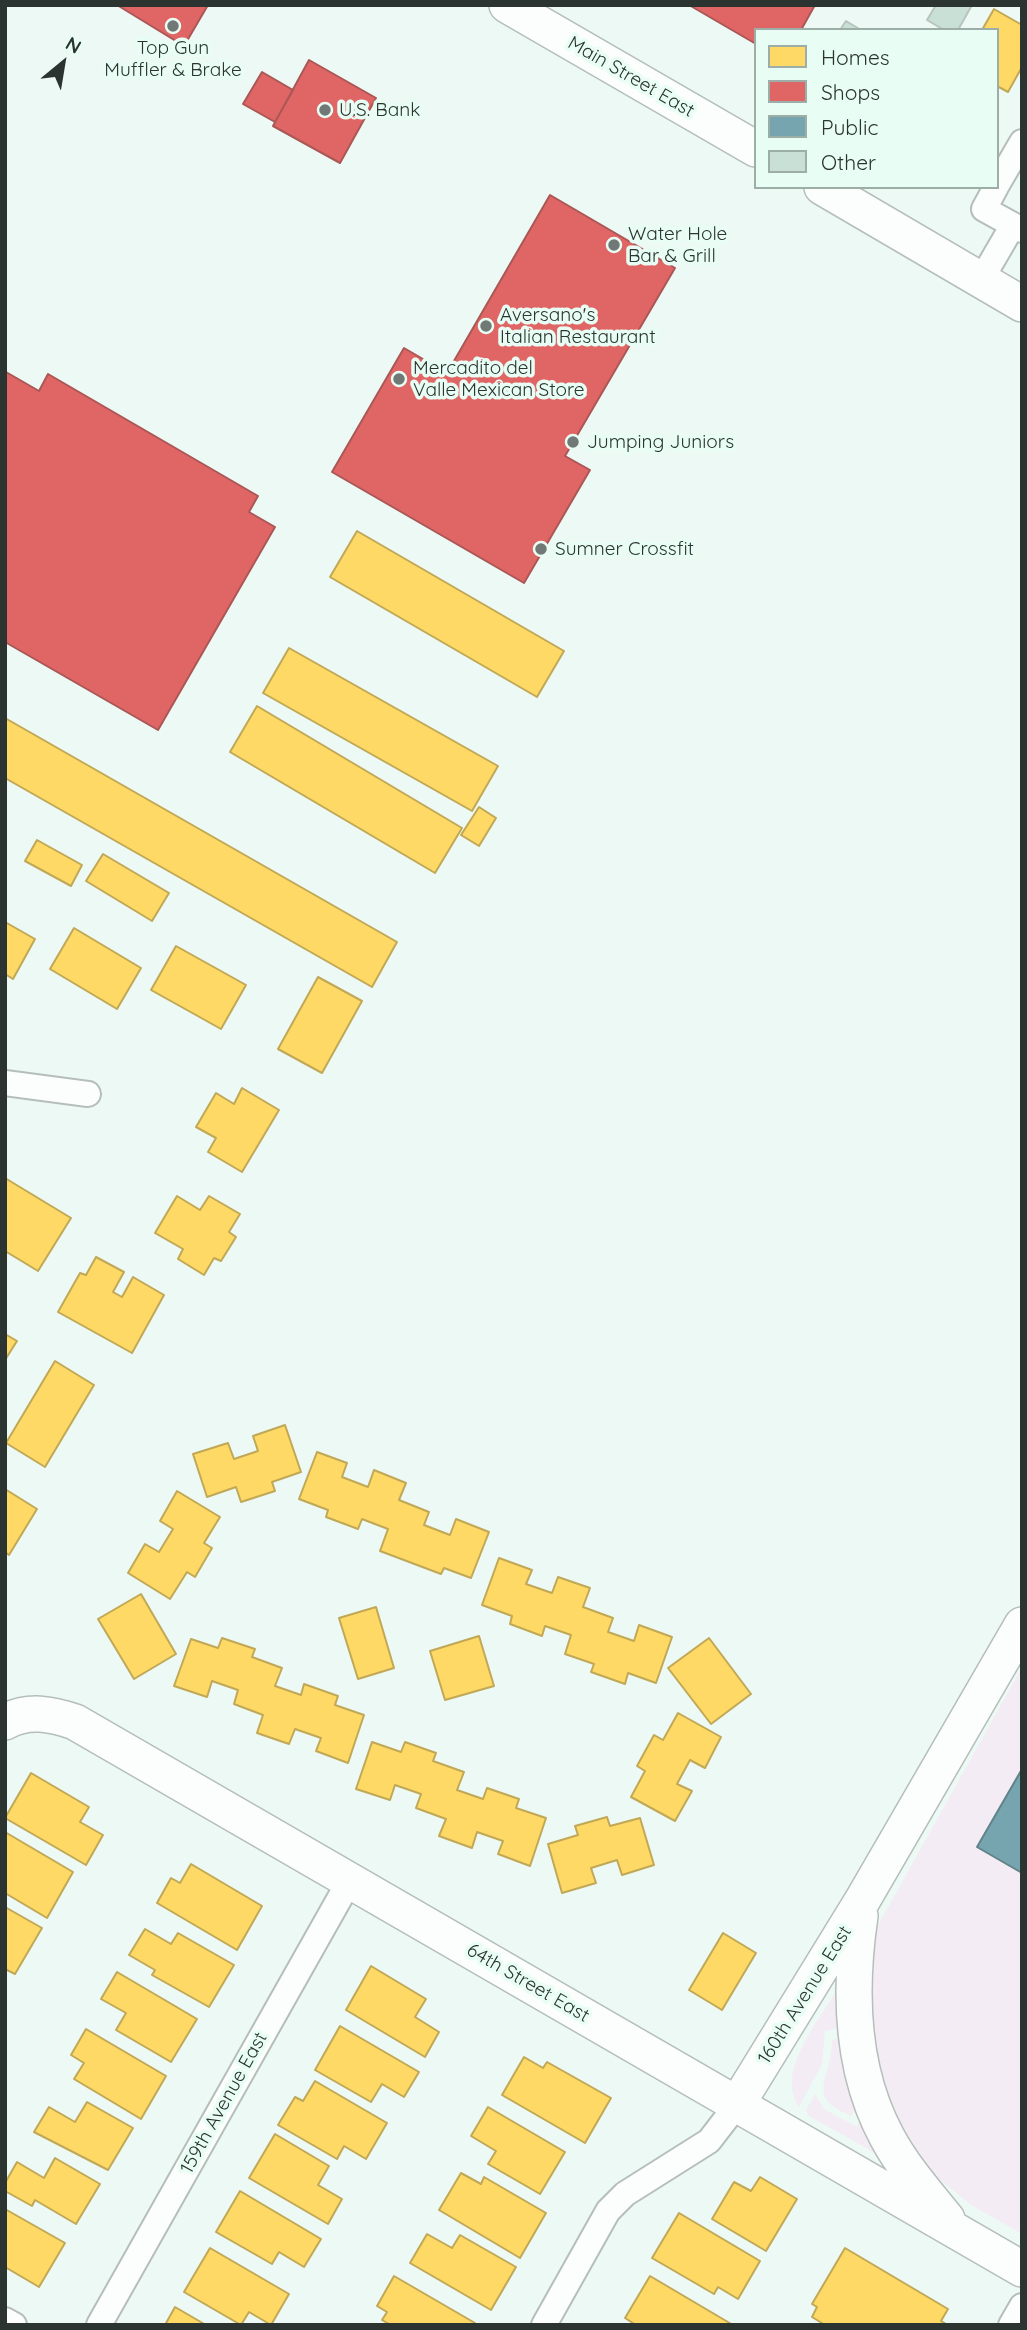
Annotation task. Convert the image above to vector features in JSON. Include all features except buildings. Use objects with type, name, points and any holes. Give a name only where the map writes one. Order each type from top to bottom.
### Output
[{"type":"street","name":"Main Street East","points":[[507,5],[754,148]]},
{"type":"street","points":[[999,182],[1022,142]]},
{"type":"street","points":[[825,189],[1022,303]]},
{"type":"street","points":[[981,280],[1017,228],[984,209],[995,189]]},
{"type":"street","points":[[5,1083],[88,1094]]},
{"type":"street","name":"160th Avenue East","points":[[544,2325],[608,2211],[625,2194],[709,2141],[736,2106],[862,1901],[1022,1625]]},
{"type":"street","name":"64th Street East","points":[[17,1718],[52,1714],[75,1722],[1022,2269]]},
{"type":"street","name":"159th Avenue East","points":[[99,2325],[350,1880]]},
{"type":"street","points":[[862,1901],[852,1965],[854,2017],[867,2087],[886,2135],[899,2156],[958,2233]]},
{"type":"street","points":[[1011,2325],[1022,2306]]},
{"type":"street","points":[[5,2320],[14,2325]]},
{"type":"shaded area","points":[[1022,1667],[1022,2234],[971,2205],[927,2169],[898,2128],[868,2043],[872,1936]]},
{"type":"shaded area","points":[[837,1990],[844,2027],[825,2031],[822,2064],[799,2107],[793,2093],[792,2078],[796,2062],[811,2031]]},
{"type":"shaded area","points":[[846,2037],[882,2157],[809,2116],[806,2110],[815,2094],[824,2109],[857,2127],[861,2114],[853,2112],[852,2116],[837,2109],[828,2102],[824,2094],[832,2040]]},
{"type":"place","name":"Top Gun Muffler & Brake","points":[[173,26]]},
{"type":"place","name":"U.S. Bank","points":[[325,110]]},
{"type":"place","name":"Water Hole Bar & Grill","points":[[614,245]]},
{"type":"place","name":"Aversano's Italian Restaurant","points":[[486,326]]},
{"type":"place","name":"Mercadito del Valle Mexican Store","points":[[399,379]]},
{"type":"place","name":"Jumping Juniors","points":[[573,442]]},
{"type":"place","name":"Sumner Crossfit","points":[[541,549]]}]
